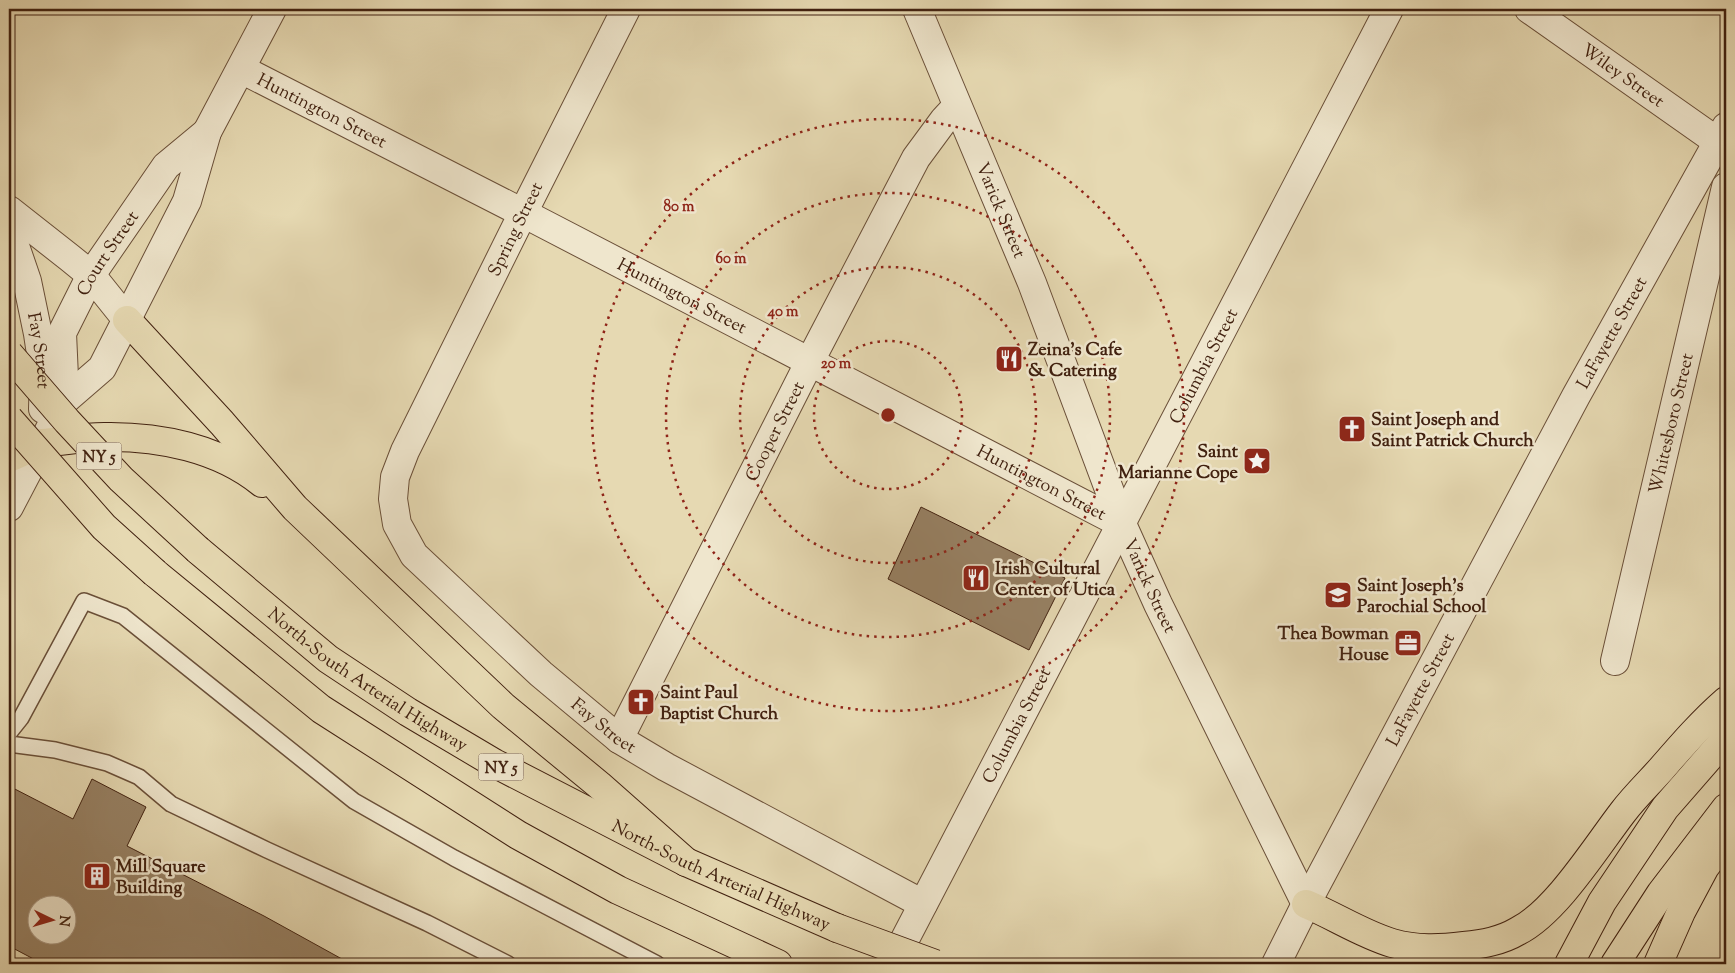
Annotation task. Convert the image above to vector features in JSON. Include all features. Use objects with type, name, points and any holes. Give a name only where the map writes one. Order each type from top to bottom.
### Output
[{"type":"main road","points":[[127,320],[222,423],[295,508]]},
{"type":"main road","name":"North-South Arterial Highway","points":[[9,354],[67,422],[121,479],[198,550],[328,659],[408,712],[494,763],[686,862],[837,928],[936,964]]},
{"type":"main road","name":"NY 5","points":[[9,419],[104,526],[155,573],[321,709],[518,835],[618,890],[778,964]]},
{"type":"main road","points":[[9,458],[43,443],[104,437],[149,440],[185,446],[226,460],[259,480],[295,508],[503,706],[599,785],[686,862]]},
{"type":"main road","points":[[1306,904],[1327,912],[1370,936],[1416,948],[1438,949],[1470,946],[1497,941],[1520,931],[1545,912],[1624,810],[1708,716],[1726,701]]},
{"type":"main road","points":[[1569,964],[1602,902],[1665,808],[1726,738]]},
{"type":"main road","points":[[1614,964],[1661,893],[1726,808]]},
{"type":"main road","points":[[1658,964],[1681,912],[1706,866],[1726,839]]},
{"type":"street","name":"Court Street","points":[[9,507],[65,400],[102,368],[187,201],[206,132],[272,9]]},
{"type":"street","name":"Spring Street","points":[[405,451],[626,9]]},
{"type":"street","name":"Varick Street","points":[[917,9],[1032,283],[1122,524],[1158,604],[1306,904]]},
{"type":"street","name":"Columbia Street","points":[[892,964],[1389,9]]},
{"type":"street","name":"Wiley Street","points":[[1529,9],[1722,135]]},
{"type":"street","name":"Huntington Street","points":[[241,69],[1122,524]]},
{"type":"street","name":"Cooper Street","points":[[619,739],[916,158],[944,120],[957,106]]},
{"type":"street","name":"Court Street","points":[[65,400],[62,333],[91,275],[166,166],[206,132]]},
{"type":"street","name":"LaFayette Street","points":[[1276,964],[1576,396],[1722,135]]},
{"type":"street","name":"Whitesboro Street","points":[[1616,661],[1726,187]]},
{"type":"street","points":[[9,210],[91,275],[127,320]]},
{"type":"street","name":"Fay Street","points":[[9,231],[27,281],[44,374],[43,443]]},
{"type":"street","name":"Fay Street","points":[[405,451],[395,477],[393,499],[397,524],[414,555],[541,674],[619,739],[674,772],[923,904]]},
{"type":"lane","points":[[9,733],[21,718],[84,601],[123,616],[354,801],[454,858],[657,964]]},
{"type":"lane","points":[[9,744],[55,750],[107,763],[139,777],[171,804],[266,850],[428,923],[508,964]]},
{"type":"building","name":"Irish Cultural Center of Utica","points":[[921,507],[1065,578],[1029,650],[888,579]]},
{"type":"building","name":"Mill Square Building","points":[[92,779],[146,807],[127,846],[264,916],[351,964],[43,964],[9,946],[9,786],[73,819]]},
{"type":"place","name":"Zeina's Cafe & Catering","points":[[1009,359]]},
{"type":"place","name":"Saint Joseph and Saint Patrick Church","points":[[1352,429]]},
{"type":"place","name":"Saint Marianne Cope","points":[[1257,461]]},
{"type":"place","name":"Irish Cultural Center of Utica","points":[[976,578]]},
{"type":"place","name":"Saint Joseph's Parochial School","points":[[1338,595]]},
{"type":"place","name":"Thea Bowman House","points":[[1408,643]]},
{"type":"place","name":"Saint Paul Baptist Church","points":[[641,702]]},
{"type":"place","name":"Mill Square Building","points":[[97,876]]}]
